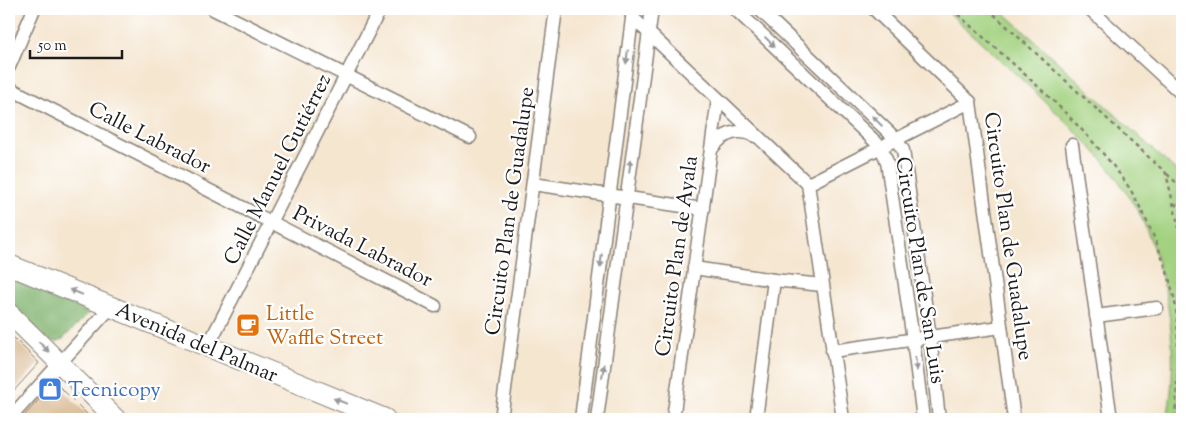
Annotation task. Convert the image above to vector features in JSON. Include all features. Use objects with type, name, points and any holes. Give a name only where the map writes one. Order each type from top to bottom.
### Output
[{"type":"main road","name":"Avenida del Palmar","points":[[9,265],[385,419]]},
{"type":"street","points":[[9,66],[34,9]]},
{"type":"street","points":[[213,9],[470,137]]},
{"type":"street","name":"Calle Manuel Gutiérrez","points":[[208,346],[273,222],[380,9]]},
{"type":"street","name":"Circuito Plan de Guadalupe","points":[[501,419],[556,9]]},
{"type":"street","points":[[597,419],[652,9]]},
{"type":"street","name":"Circuito Plan de San Luis","points":[[735,9],[881,147],[886,162],[923,419]]},
{"type":"street","name":"Circuito Plan de San Luis","points":[[759,9],[896,139],[902,150],[930,338],[939,419]]},
{"type":"street","name":"Circuito Plan de Guadalupe","points":[[874,9],[970,102],[1014,419]]},
{"type":"street","points":[[1090,9],[1182,94]]},
{"type":"street","points":[[632,13],[649,33],[808,184],[842,419]]},
{"type":"street","points":[[581,419],[632,13]]},
{"type":"street","name":"Calle Labrador","points":[[9,88],[273,222]]},
{"type":"street","name":"Circuito Plan de Ayala","points":[[673,419],[718,99]]},
{"type":"street","points":[[808,184],[970,102]]},
{"type":"street","points":[[711,150],[717,142],[731,132],[747,132],[758,137]]},
{"type":"street","points":[[1072,145],[1111,419]]},
{"type":"street","points":[[532,184],[703,209]]},
{"type":"street","name":"Privada Labrador","points":[[273,222],[435,306]]},
{"type":"street","points":[[694,268],[822,285]]},
{"type":"street","points":[[756,419],[774,280]]},
{"type":"street","points":[[9,419],[112,306]]},
{"type":"street","points":[[1096,316],[1157,308]]},
{"type":"street","points":[[9,313],[116,419]]},
{"type":"street","points":[[832,351],[1001,327]]},
{"type":"path","points":[[952,9],[1091,139],[1124,181],[1144,214],[1166,266],[1176,308],[1179,356],[1175,419]]},
{"type":"path","points":[[988,9],[1182,188]]},
{"type":"path","points":[[1166,173],[1182,241]]},
{"type":"path","points":[[1172,202],[1182,211]]},
{"type":"green space","points":[[945,9],[1000,9],[1182,176],[1182,206],[1180,204],[1175,207],[1182,231],[1182,419],[1167,419],[1171,394],[1172,368],[1170,317],[1159,267],[1137,209],[1118,180],[1090,146],[1031,88]]},
{"type":"green space","points":[[9,277],[92,310],[63,339],[56,342],[48,340],[9,302]]},
{"type":"building","points":[[9,333],[39,363],[9,396]]},
{"type":"building","points":[[55,382],[92,419],[21,419]]},
{"type":"place","name":"Little Waffle Street","points":[[248,325]]},
{"type":"place","name":"Tecnicopy","points":[[50,389]]}]
